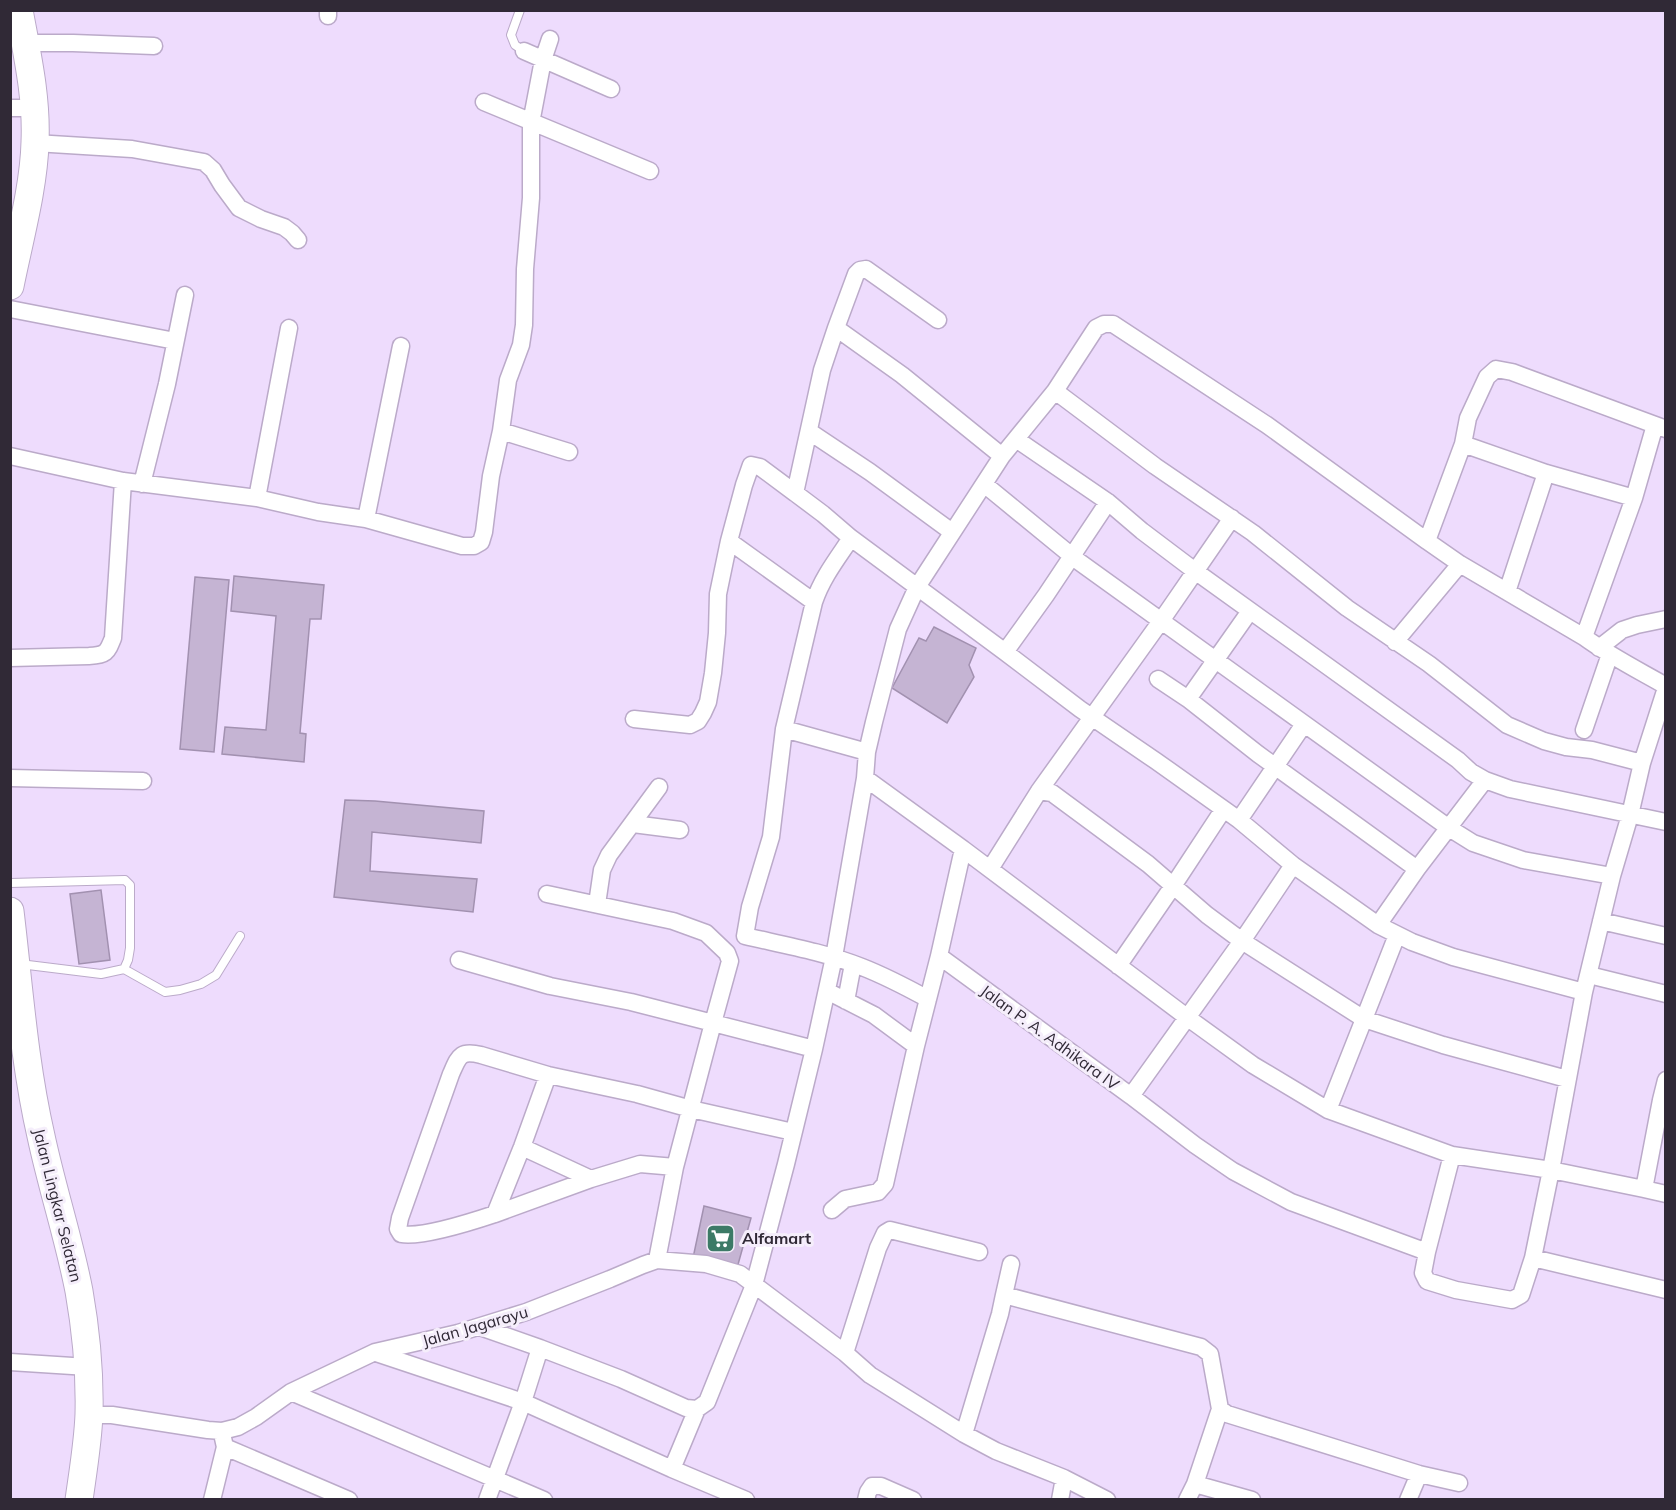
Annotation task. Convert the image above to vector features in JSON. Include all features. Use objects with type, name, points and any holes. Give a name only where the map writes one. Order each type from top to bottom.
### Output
[{"type":"highway","points":[[10,286],[30,187],[35,143],[23,108],[19,10]]},
{"type":"highway","name":"Jalan Lingkar Selatan","points":[[10,911],[16,963],[19,1064],[41,1136],[79,1292],[88,1367],[89,1415],[79,1500]]},
{"type":"street","points":[[10,456],[123,482],[257,498],[318,512],[366,519],[462,546],[474,546],[480,542],[484,532],[491,476],[501,431],[508,380],[521,345],[524,325],[525,260],[532,187],[531,123],[543,60],[550,39]]},
{"type":"street","points":[[22,60],[73,43],[154,46]]},
{"type":"street","points":[[524,51],[611,89]]},
{"type":"street","points":[[484,102],[650,171]]},
{"type":"street","points":[[35,143],[132,149],[204,162],[213,170],[239,208],[284,227],[298,240]]},
{"type":"street","points":[[795,493],[822,370],[856,274],[866,269],[938,320]]},
{"type":"street","points":[[142,484],[167,384],[184,295]]},
{"type":"street","points":[[10,309],[175,341]]},
{"type":"street","points":[[672,1469],[697,1409],[707,1402],[754,1285],[827,992],[865,778],[867,752],[896,637],[917,587],[1002,456],[1055,391],[1096,328],[1104,324],[1113,324],[1267,425],[1460,564],[1665,687],[1642,763],[1584,992],[1533,1258],[1521,1295],[1512,1300],[1456,1290],[1427,1281],[1423,1273],[1452,1155]]},
{"type":"street","points":[[257,498],[289,328]]},
{"type":"street","points":[[836,328],[902,375],[1002,456]]},
{"type":"street","points":[[366,519],[401,346]]},
{"type":"street","points":[[1427,542],[1463,444],[1468,418],[1487,377],[1496,369],[1512,372],[1660,427],[1584,637]]},
{"type":"street","points":[[1055,391],[1155,466],[1232,518],[1347,608],[1429,664],[1507,725],[1566,747],[1600,752],[1642,763]]},
{"type":"street","points":[[501,431],[569,452]]},
{"type":"street","points":[[810,432],[870,472],[952,532]]},
{"type":"street","points":[[1016,439],[1108,502],[1195,571],[1353,683],[1471,772],[1510,789],[1665,822]]},
{"type":"street","points":[[1463,444],[1546,473],[1634,498]]},
{"type":"street","points":[[634,719],[690,725],[698,721],[703,713],[708,702],[713,673],[718,594],[729,541],[751,465],[760,467],[851,538],[1091,717],[1239,820],[1293,865],[1378,925],[1453,957],[1584,992]]},
{"type":"street","points":[[1507,592],[1546,473]]},
{"type":"street","points":[[10,658],[89,656],[101,655],[108,651],[113,638],[123,482]]},
{"type":"street","points":[[984,484],[1072,556],[1473,843],[1523,860],[1612,876]]},
{"type":"street","points":[[1005,651],[1108,502]]},
{"type":"street","points":[[990,869],[1039,791],[1232,518]]},
{"type":"street","points":[[851,538],[819,586],[814,602],[784,729],[771,837],[750,907],[745,936],[834,957],[886,977],[928,1001]]},
{"type":"street","points":[[729,541],[814,602]]},
{"type":"street","points":[[1395,642],[1460,564]]},
{"type":"street","points":[[1188,699],[1250,611]]},
{"type":"street","points":[[1584,730],[1604,651],[1622,630],[1665,619]]},
{"type":"street","points":[[1158,679],[1418,869]]},
{"type":"street","points":[[1239,820],[1304,724]]},
{"type":"street","points":[[784,729],[867,752]]},
{"type":"street","points":[[10,778],[143,781]]},
{"type":"street","points":[[865,778],[1188,1018],[1254,1065],[1328,1110],[1452,1155],[1551,1170],[1665,1194]]},
{"type":"street","points":[[1378,925],[1485,780]]},
{"type":"street","points":[[597,904],[602,870],[609,855],[659,787]]},
{"type":"street","points":[[1039,791],[1052,793],[1148,864],[1207,915],[1242,941],[1364,1018],[1443,1045],[1567,1079]]},
{"type":"street","points":[[1118,966],[1223,810]]},
{"type":"street","points":[[633,824],[680,830]]},
{"type":"street","points":[[832,1210],[844,1198],[878,1192],[885,1184],[963,849]]},
{"type":"street","points":[[1131,1096],[1242,941],[1293,865]]},
{"type":"street","points":[[547,894],[673,921],[706,933],[727,953],[730,961],[675,1167],[657,1260]]},
{"type":"street","points":[[1601,921],[1665,936]]},
{"type":"street","points":[[1328,1110],[1397,935]]},
{"type":"street","name":"Jalan P. A. Adhikara IV","points":[[939,956],[1233,1170],[1291,1202],[1427,1252]]},
{"type":"street","points":[[459,960],[550,986],[631,1002],[814,1049]]},
{"type":"street","points":[[846,999],[852,965]]},
{"type":"street","points":[[1589,975],[1665,994]]},
{"type":"street","points":[[827,992],[846,999],[874,1015],[916,1044]]},
{"type":"street","points":[[675,1167],[639,1164],[469,1223],[413,1235],[401,1234],[398,1229],[451,1074],[458,1058],[463,1053],[471,1053],[548,1075],[793,1132]]},
{"type":"street","points":[[495,1214],[548,1075]]},
{"type":"street","points":[[1644,1189],[1663,1100],[1665,1080]]},
{"type":"street","points":[[522,1147],[591,1179]]},
{"type":"street","points":[[845,1354],[878,1248],[885,1233],[890,1230],[979,1252]]},
{"type":"street","points":[[1533,1258],[1665,1290]]},
{"type":"street","name":"Jalan Jagarayu","points":[[89,1415],[112,1415],[208,1431],[223,1439],[291,1392],[375,1352],[480,1327],[526,1312],[657,1260],[706,1264],[740,1274],[870,1375],[964,1434],[996,1451],[1064,1478],[1107,1500]]},
{"type":"street","points":[[964,1434],[1000,1314],[1011,1264]]},
{"type":"street","points":[[1004,1295],[1201,1347],[1210,1354],[1220,1408],[1195,1484],[1187,1500]]},
{"type":"street","points":[[480,1327],[621,1379],[686,1408],[697,1409]]},
{"type":"street","points":[[487,1500],[540,1348]]},
{"type":"street","points":[[375,1352],[522,1402],[746,1500]]},
{"type":"street","points":[[10,1362],[88,1367]]},
{"type":"street","points":[[291,1392],[544,1500]]},
{"type":"street","points":[[1220,1408],[1227,1414],[1419,1474],[1459,1483]]},
{"type":"street","points":[[212,1500],[223,1439],[349,1500]]},
{"type":"street","points":[[1408,1500],[1419,1474]]},
{"type":"street","points":[[1060,1500],[1064,1478]]},
{"type":"street","points":[[1195,1484],[1252,1500]]},
{"type":"street","points":[[866,1500],[872,1486],[881,1485],[914,1500]]},
{"type":"lane","points":[[520,10],[511,35],[515,45],[524,51]]},
{"type":"lane","points":[[10,883],[125,880],[130,885],[130,948],[124,969]]},
{"type":"lane","points":[[16,963],[101,974],[124,969],[165,992],[201,984],[216,975],[240,936]]},
{"type":"building","points":[[234,576],[324,585],[321,619],[310,619],[300,733],[306,734],[304,762],[222,754],[225,727],[266,730],[276,616],[231,611]]},
{"type":"building","points":[[195,577],[229,580],[214,752],[180,749]]},
{"type":"building","points":[[934,627],[976,648],[969,665],[974,677],[947,723],[892,688],[919,638],[926,641]]},
{"type":"building","points":[[345,800],[484,811],[481,843],[372,832],[370,871],[477,879],[473,912],[334,897]]},
{"type":"building","points":[[101,890],[110,960],[79,964],[70,894]]},
{"type":"building","name":"Alfamart","points":[[704,1206],[751,1218],[737,1268],[693,1258]]},
{"type":"place","name":"Alfamart","points":[[721,1238]]}]
